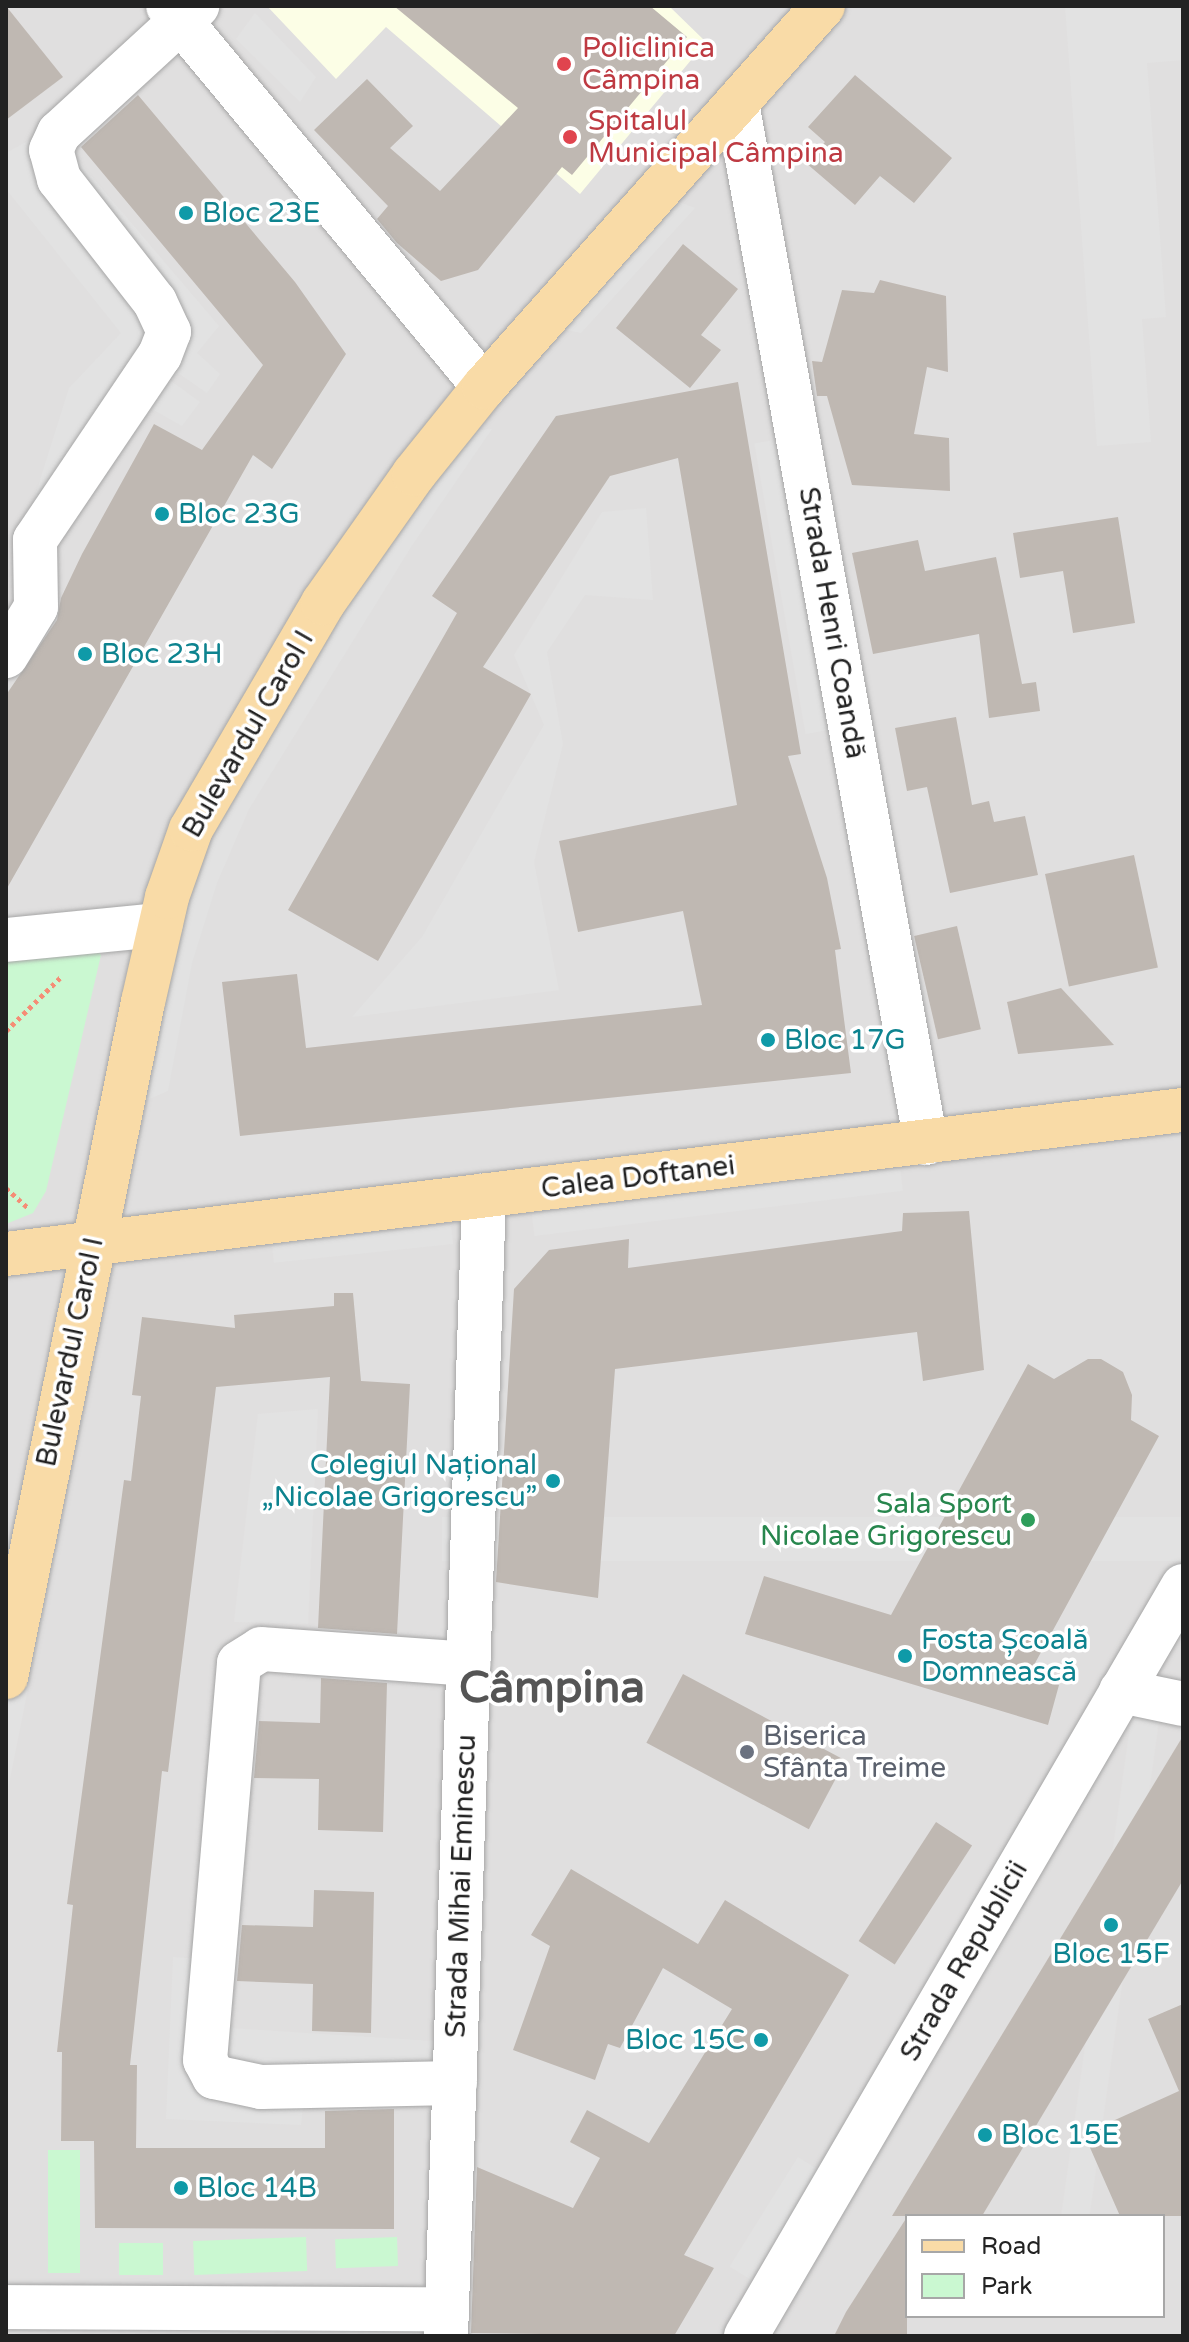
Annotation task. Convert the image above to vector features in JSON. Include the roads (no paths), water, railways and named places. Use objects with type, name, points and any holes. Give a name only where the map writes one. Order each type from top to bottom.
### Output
[{"type":"main road","name":"Bulevardul Carol I","points":[[6,1677],[160,925],[175,868],[208,793],[358,552],[484,387],[823,6]]},
{"type":"main road","name":"Calea Doftanei","points":[[6,1254],[1183,1110]]},
{"type":"street","points":[[6,656],[36,607],[35,540],[167,344],[169,332],[164,315],[59,179],[51,150],[59,133],[182,11],[484,387]]},
{"type":"street","name":"Strada Henri Coandă","points":[[737,103],[926,1143]]},
{"type":"street","points":[[6,940],[160,925]]},
{"type":"street","name":"Strada Mihai Eminescu","points":[[446,2322],[484,1196]]},
{"type":"street","name":"Strada Republicii","points":[[746,2336],[1183,1586]]},
{"type":"street","points":[[455,2083],[261,2087],[214,2077],[205,2060],[239,1663],[261,1649],[468,1664]]},
{"type":"street","points":[[1121,1691],[1183,1704]]},
{"type":"street","points":[[6,2307],[446,2322]]},
{"type":"place","name":"Policlinica Câmpina","points":[[564,64]]},
{"type":"place","name":"Spitalul Municipal Câmpina","points":[[570,137]]},
{"type":"place","name":"Bloc 23E","points":[[186,213]]},
{"type":"place","name":"Bloc 23G","points":[[162,514]]},
{"type":"place","name":"Bloc 23H","points":[[85,654]]},
{"type":"place","name":"Bloc 17G","points":[[768,1040]]},
{"type":"place","name":"Colegiul Național „Nicolae Grigorescu”","points":[[553,1481]]},
{"type":"place","name":"Sala Sport Nicolae Grigorescu","points":[[1028,1520]]},
{"type":"place","name":"Fosta Școală Domnească","points":[[905,1656]]},
{"type":"place","name":"Biserica Sfânta Treime","points":[[747,1752]]},
{"type":"place","name":"Bloc 15F","points":[[1111,1925]]},
{"type":"place","name":"Bloc 15C","points":[[761,2040]]},
{"type":"place","name":"Bloc 15E","points":[[985,2135]]},
{"type":"place","name":"Bloc 14B","points":[[181,2188]]},
{"type":"district","name":"Câmpina","points":[[552,1689]]}]
